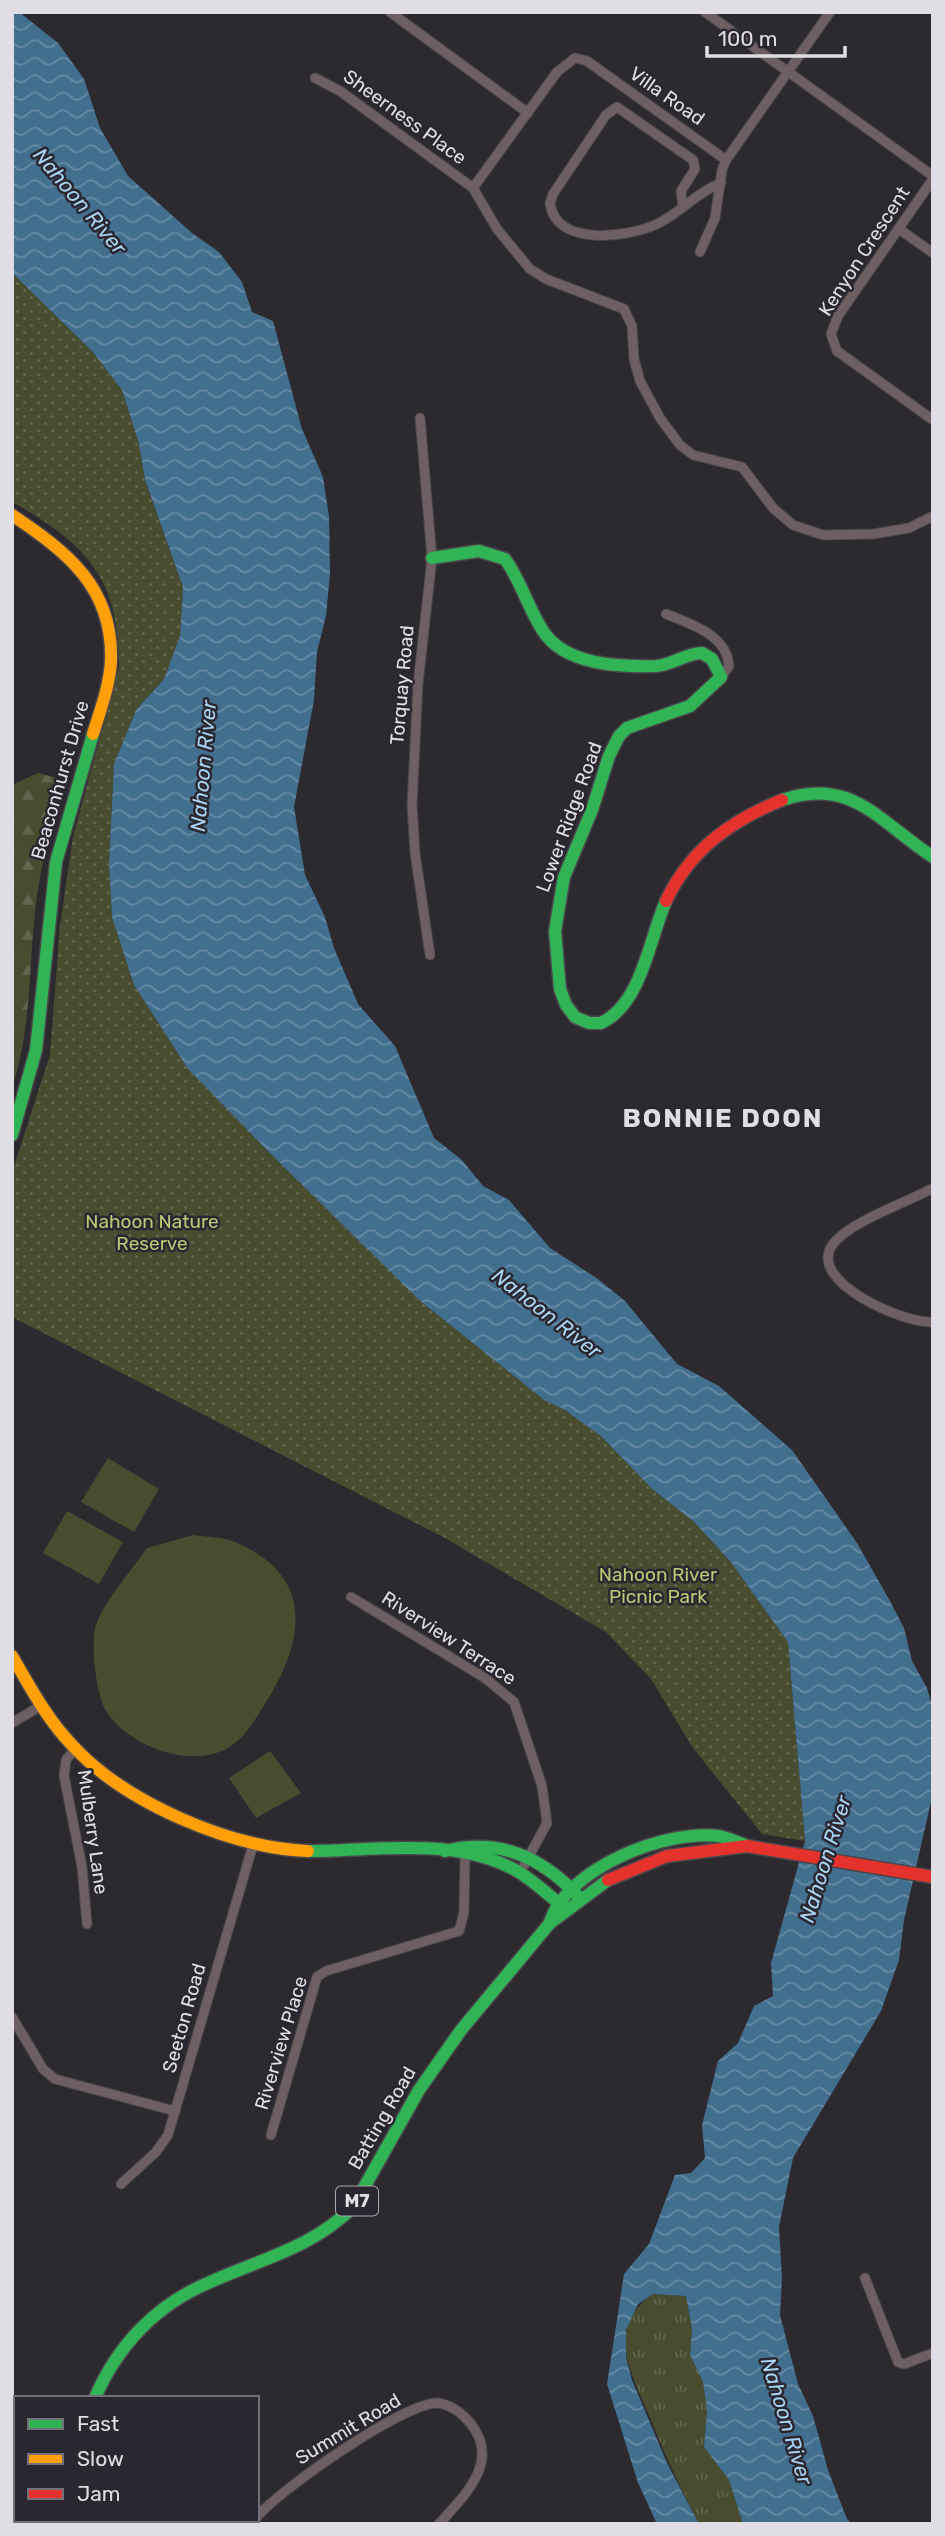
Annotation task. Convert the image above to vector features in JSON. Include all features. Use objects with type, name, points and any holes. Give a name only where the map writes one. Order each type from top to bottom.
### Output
[{"type":"street","points":[[390,12],[528,113],[473,188],[497,229],[530,269],[546,279],[624,309],[632,326],[634,359],[644,390],[684,450],[742,467],[784,518],[816,534],[873,534],[909,528],[933,516]]},
{"type":"street","points":[[705,12],[933,178]]},
{"type":"street","points":[[700,252],[715,218],[726,160],[830,12]]},
{"type":"street","name":"Villa Road","points":[[528,113],[562,65],[575,58],[587,61],[726,160]]},
{"type":"street","name":"Sheerness Place","points":[[315,78],[340,91],[473,188]]},
{"type":"street","points":[[683,207],[681,191],[695,169],[693,160],[617,107],[606,115],[552,194],[550,203],[563,224],[571,231],[587,235],[650,227],[683,207],[721,183]]},
{"type":"street","name":"Kenyon Crescent","points":[[933,178],[838,316],[831,341],[837,351],[933,420]]},
{"type":"street","points":[[899,229],[933,253]]},
{"type":"street","name":"Torquay Road","points":[[420,418],[432,558],[412,769],[415,853],[430,955]]},
{"type":"street","name":"Beaconhurst Drive","points":[[12,515],[58,546],[81,569],[98,595],[111,643],[108,678],[57,862],[36,1050],[12,1135]]},
{"type":"street","points":[[432,558],[476,550],[494,552],[505,559],[549,639],[569,655],[657,665],[675,663],[692,654],[702,653],[715,661],[721,677]]},
{"type":"street","points":[[666,614],[698,628],[723,646],[729,666],[721,677]]},
{"type":"street","name":"Lower Ridge Road","points":[[721,677],[701,698],[684,709],[626,728],[612,750],[558,900],[558,985],[571,1015],[583,1022],[597,1025],[617,1011],[629,993],[665,903],[686,865],[718,835],[783,801],[816,790],[836,793],[933,857]]},
{"type":"street","points":[[933,1188],[840,1237],[828,1253],[828,1260],[838,1281],[847,1288],[897,1315],[933,1322]]},
{"type":"street","name":"Riverview Terrace","points":[[351,1597],[485,1678],[514,1702],[542,1786],[547,1822],[520,1873]]},
{"type":"street","points":[[12,1656],[42,1705],[75,1749],[110,1776],[206,1828],[253,1845],[301,1851],[444,1851],[480,1844],[529,1855],[576,1894]]},
{"type":"street","points":[[12,1723],[42,1705]]},
{"type":"street","name":"Mulberry Lane","points":[[75,1749],[66,1760],[64,1776],[82,1867],[87,1924]]},
{"type":"street","name":"Seeton Road","points":[[121,2184],[166,2140],[253,1845]]},
{"type":"street","name":"Batting Road","points":[[96,2396],[118,2355],[135,2334],[177,2301],[209,2281],[302,2249],[344,2218],[354,2207],[426,2080],[506,1973],[576,1894],[667,1856],[747,1846],[933,1877]]},
{"type":"street","points":[[444,1851],[496,1862],[520,1873],[563,1906]]},
{"type":"street","name":"Riverview Place","points":[[271,2135],[317,1977],[326,1971],[459,1931],[464,1912],[465,1856]]},
{"type":"street","points":[[12,2017],[43,2069],[55,2079],[175,2111]]},
{"type":"street","points":[[865,2278],[898,2362],[904,2364],[933,2354]]},
{"type":"street","name":"Summit Road","points":[[259,2515],[291,2484],[403,2415],[430,2402],[446,2404],[467,2420],[478,2435],[483,2454],[477,2479],[439,2524]]},
{"type":"green space","name":"Nahoon Nature Reserve","points":[[12,273],[92,351],[122,390],[139,444],[145,481],[183,587],[180,636],[164,679],[136,710],[114,764],[109,863],[112,917],[134,985],[188,1069],[419,1300],[544,1400],[565,1410],[602,1437],[652,1489],[693,1521],[730,1561],[788,1642],[805,1841],[762,1834],[693,1748],[651,1679],[606,1632],[443,1537],[12,1317],[12,1172],[50,1055],[60,925],[73,837],[119,667],[118,636],[113,609],[105,586],[93,566],[60,533],[12,502]]},
{"type":"green space","points":[[38,773],[65,780],[40,878],[26,1022],[12,1087],[12,785]]},
{"type":"green space","points":[[108,1458],[159,1489],[134,1532],[81,1502]]},
{"type":"green space","points":[[67,1511],[123,1542],[99,1584],[43,1553]]},
{"type":"green space","points":[[193,1535],[235,1542],[260,1555],[277,1571],[289,1588],[295,1607],[295,1627],[283,1671],[251,1726],[239,1740],[224,1750],[193,1756],[159,1750],[128,1734],[116,1723],[102,1703],[95,1670],[94,1647],[95,1628],[104,1608],[147,1548]]},
{"type":"green space","points":[[270,1751],[301,1793],[256,1818],[229,1778]]},
{"type":"green space","points":[[653,2294],[686,2296],[692,2329],[690,2355],[703,2382],[707,2411],[704,2447],[729,2480],[743,2524],[699,2524],[637,2387],[625,2338],[629,2322],[638,2308]]},
{"type":"water","name":"Nahoon River","points":[[12,12],[19,12],[58,43],[84,79],[100,128],[128,176],[192,233],[219,252],[242,282],[252,312],[273,321],[302,429],[323,477],[329,516],[330,574],[326,616],[317,652],[314,700],[294,807],[305,875],[325,917],[334,948],[358,1004],[395,1046],[434,1138],[462,1160],[483,1186],[509,1200],[550,1248],[598,1279],[625,1301],[677,1364],[719,1386],[792,1450],[857,1543],[890,1601],[904,1628],[912,1661],[927,1688],[933,1709],[933,1793],[904,1920],[899,1960],[881,2011],[793,2158],[779,2227],[782,2279],[780,2315],[798,2384],[813,2416],[828,2470],[847,2519],[852,2524],[743,2524],[729,2480],[704,2447],[707,2411],[703,2382],[690,2355],[692,2329],[686,2296],[653,2294],[638,2304],[626,2330],[626,2357],[632,2380],[667,2463],[699,2524],[657,2524],[638,2483],[607,2384],[624,2274],[649,2244],[675,2175],[691,2173],[705,2158],[702,2125],[718,2061],[738,2043],[754,2006],[773,1996],[771,1963],[805,1841],[788,1642],[730,1561],[693,1521],[652,1489],[602,1437],[565,1410],[544,1400],[419,1300],[268,1151],[188,1069],[134,985],[112,917],[109,863],[114,764],[136,710],[164,679],[180,636],[183,587],[145,480],[139,444],[122,390],[92,351],[12,273]]},
{"type":"traffic: fast","points":[[432,558],[479,551],[505,559],[543,631],[565,651],[578,657],[594,662],[641,666],[662,665],[702,653],[712,659],[721,677],[690,706],[627,728],[619,736],[609,756],[592,810],[564,877],[555,931],[560,989],[566,1005],[575,1017],[589,1023],[601,1023],[615,1014],[626,1001],[642,969],[666,901]]},
{"type":"traffic: fast","points":[[12,1135],[36,1050],[56,862],[93,734]]},
{"type":"traffic: fast","points":[[782,800],[806,794],[828,794],[846,798],[864,806],[933,857]]},
{"type":"traffic: fast","points":[[550,1922],[560,1903],[576,1885],[621,1856],[647,1846],[697,1835],[719,1836],[745,1845]]},
{"type":"traffic: fast","points":[[445,1851],[483,1847],[517,1854],[548,1870],[577,1895]]},
{"type":"traffic: fast","points":[[308,1851],[415,1848],[468,1853],[517,1871],[564,1908]]},
{"type":"traffic: fast","points":[[96,2396],[115,2361],[140,2329],[155,2315],[189,2292],[302,2243],[320,2233],[353,2207],[419,2090],[461,2030],[550,1923],[608,1880]]},
{"type":"traffic: slow","points":[[12,515],[68,558],[83,574],[104,612],[110,634],[111,660],[104,698],[93,734]]},
{"type":"traffic: slow","points":[[12,1656],[39,1702],[63,1735],[94,1766],[120,1786],[181,1819],[213,1831],[278,1848],[308,1851]]},
{"type":"traffic: jam","points":[[666,901],[687,867],[714,839],[745,817],[782,800]]},
{"type":"traffic: jam","points":[[608,1880],[667,1856],[747,1846],[933,1877]]},
{"type":"district","name":"BONNIE DOON","points":[[723,1118]]},
{"type":"park label","name":"Nahoon River Picnic Park","points":[[658,1585]]}]
